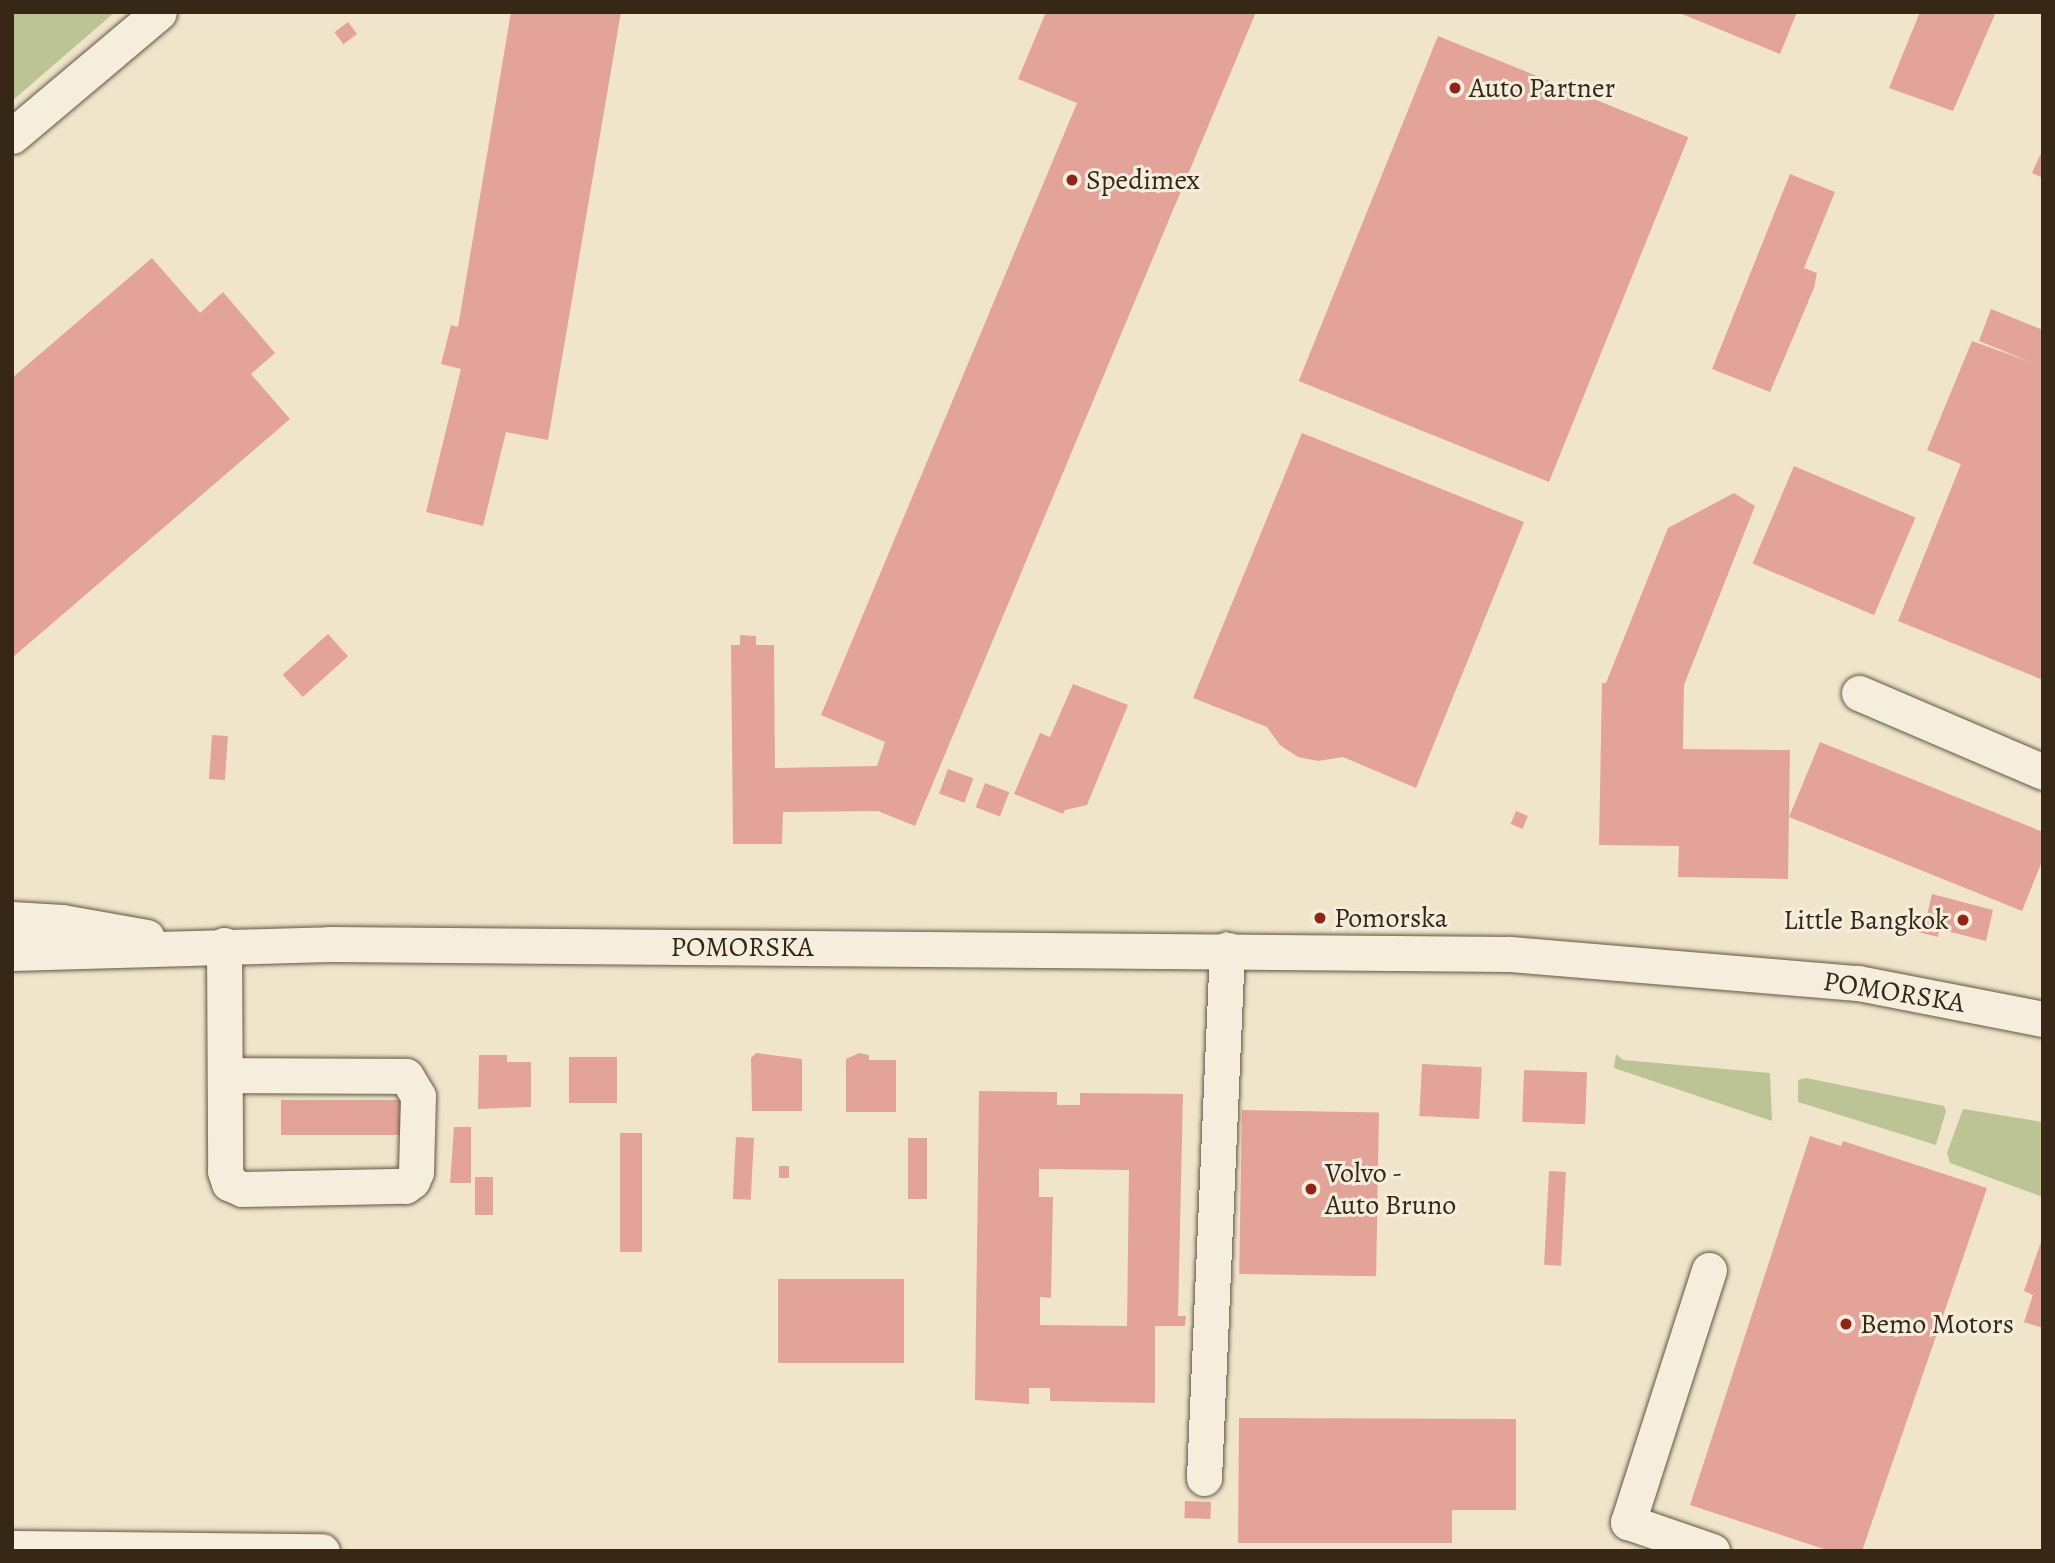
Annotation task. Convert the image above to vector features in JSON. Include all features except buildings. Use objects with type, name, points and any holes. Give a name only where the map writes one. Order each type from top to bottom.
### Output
[{"type":"street","points":[[12,136],[159,12]]},
{"type":"street","points":[[1858,693],[2043,772]]},
{"type":"street","name":"POMORSKA","points":[[12,919],[83,924],[207,945]]},
{"type":"street","points":[[207,945],[225,1075],[225,1171],[229,1183],[242,1189],[405,1186],[412,1181],[416,1172],[418,1097],[406,1076],[225,1075]]},
{"type":"street","name":"POMORSKA","points":[[12,953],[96,954],[207,945],[1466,953],[1644,962],[1858,984],[2043,1019]]},
{"type":"street","points":[[1205,1478],[1227,950]]},
{"type":"street","points":[[1709,1270],[1628,1522],[1712,1551]]},
{"type":"street","points":[[12,1548],[322,1551]]},
{"type":"green space","points":[[12,12],[115,12],[12,101]]},
{"type":"green space","points":[[1616,1054],[1623,1060],[1770,1073],[1772,1121],[1614,1068]]},
{"type":"green space","points":[[1806,1078],[1944,1106],[1946,1111],[1936,1145],[1798,1102],[1798,1080]]},
{"type":"green space","points":[[1963,1109],[2043,1122],[2043,1197],[1950,1163],[1947,1153]]},
{"type":"place","name":"Auto Partner","points":[[1455,88]]},
{"type":"place","name":"Spedimex","points":[[1072,180]]},
{"type":"place","name":"Pomorska","points":[[1320,918]]},
{"type":"place","name":"Little Bangkok","points":[[1963,920]]},
{"type":"place","name":"Volvo - Auto Bruno","points":[[1311,1189]]},
{"type":"place","name":"Bemo Motors","points":[[1846,1324]]}]
